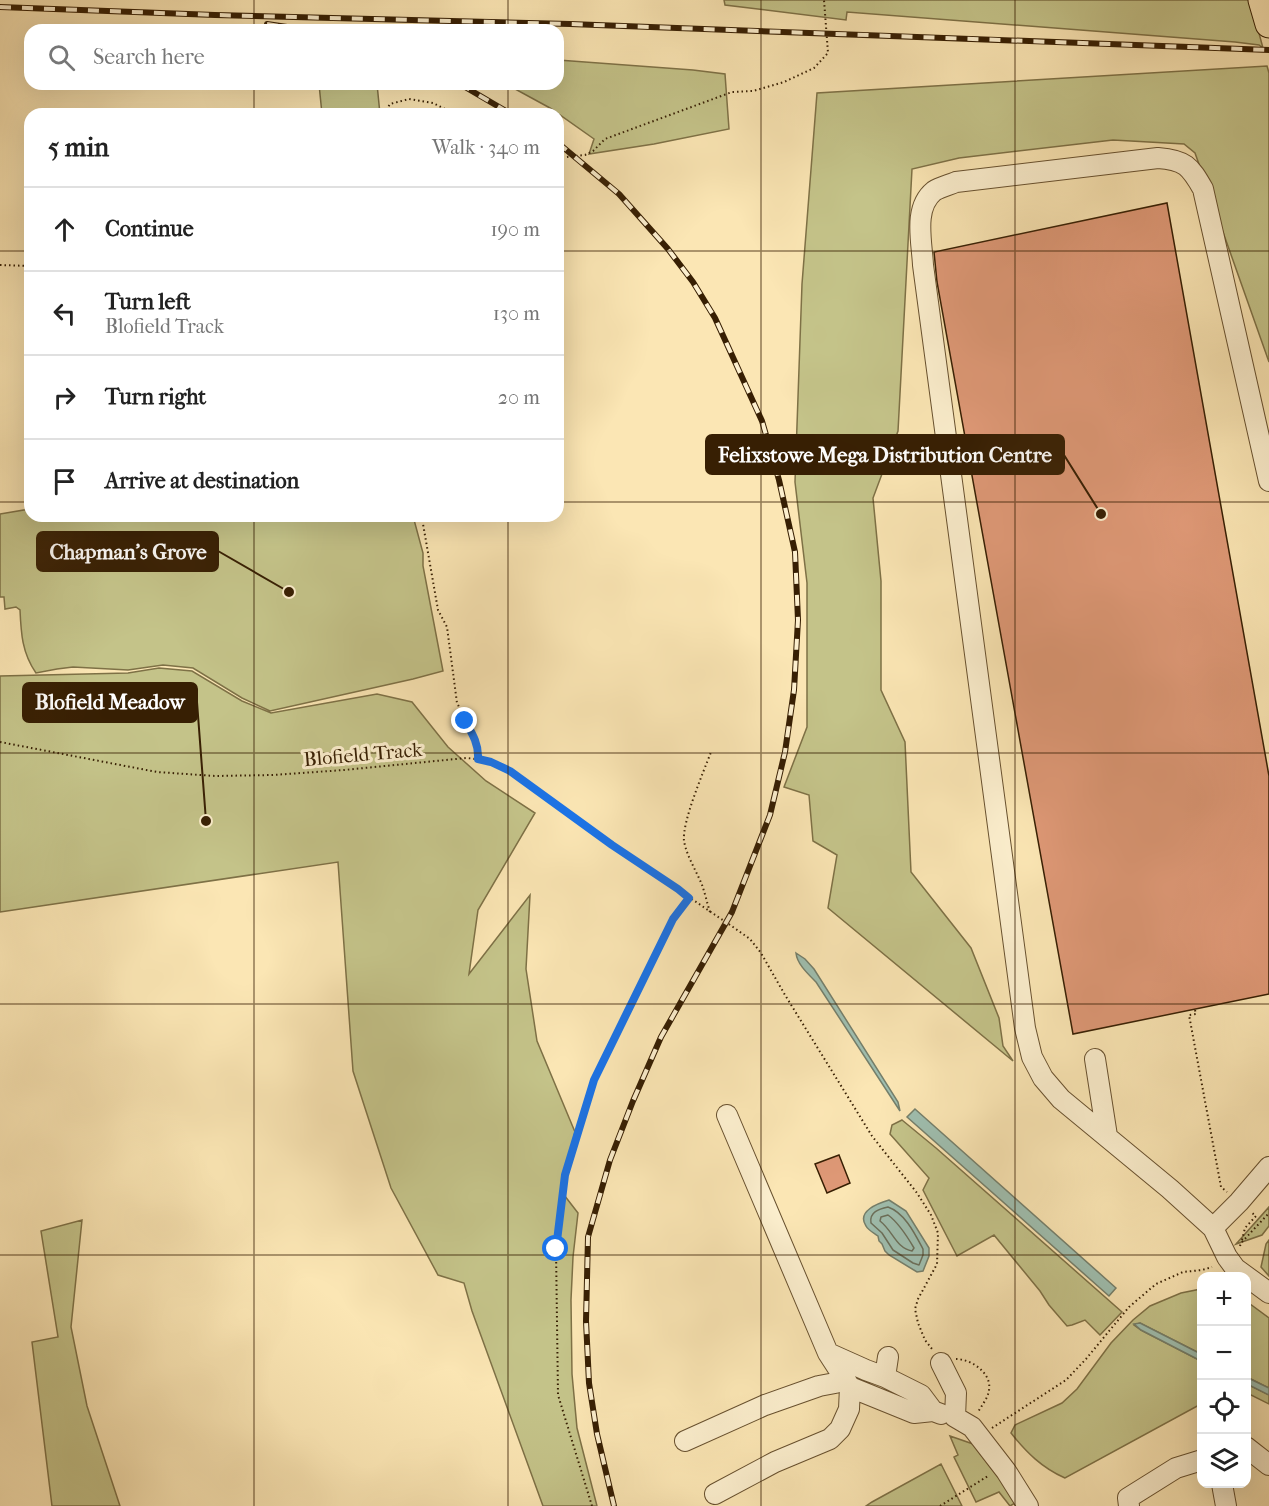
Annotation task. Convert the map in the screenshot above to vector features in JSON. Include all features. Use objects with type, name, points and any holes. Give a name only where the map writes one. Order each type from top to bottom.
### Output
[{"type":"highway","points":[[1262,0],[1269,24]]},
{"type":"street","points":[[1269,481],[1203,189],[1194,172],[1183,162],[1158,158],[956,182],[936,189],[925,200],[920,216],[923,265],[1025,1028],[1032,1057],[1043,1078],[1061,1099],[1170,1189],[1213,1228],[1235,1268],[1269,1293]]},
{"type":"street","points":[[1095,1059],[1107,1136]]},
{"type":"street","points":[[715,1494],[775,1462],[830,1439],[840,1429],[849,1409],[847,1382],[828,1353],[727,1115]]},
{"type":"street","points":[[1213,1228],[1268,1168]]},
{"type":"street","points":[[828,1353],[866,1370],[887,1367],[921,1395],[933,1411]]},
{"type":"street","points":[[941,1363],[956,1393],[955,1417]]},
{"type":"street","points":[[685,1441],[765,1405],[819,1386],[847,1382],[914,1413],[933,1411],[955,1417],[972,1427],[1006,1470],[1028,1506]]},
{"type":"street","points":[[1251,1451],[1269,1465]]},
{"type":"street","points":[[1129,1506],[1128,1498],[1176,1468],[1197,1462]]},
{"type":"street","points":[[1223,1488],[1226,1506]]},
{"type":"path","points":[[564,157],[593,152],[605,139],[732,92],[753,91],[784,82],[814,68],[828,53],[824,0]]},
{"type":"path","points":[[388,108],[390,104],[409,99],[433,103],[443,108]]},
{"type":"path","points":[[0,265],[24,266]]},
{"type":"path","points":[[423,522],[438,610],[447,627],[457,703],[476,740],[478,759]]},
{"type":"path","name":"Blofield Track","points":[[0,742],[157,772],[215,777],[344,770],[466,758],[491,762],[510,771],[612,845],[750,939],[761,953],[872,1136],[917,1193],[931,1215],[938,1233],[938,1264],[918,1299],[915,1309],[925,1340],[941,1363]]},
{"type":"path","points":[[710,912],[701,884],[687,854],[684,840],[691,808],[711,752]]},
{"type":"path","points":[[592,1506],[558,1395],[556,1249],[565,1175],[594,1080],[673,919],[689,898]]},
{"type":"path","points":[[987,1431],[1066,1380],[1129,1307],[1156,1284],[1183,1272],[1215,1266],[1239,1249],[1245,1228],[1256,1216],[1221,1187],[1189,1015],[1196,1014],[1195,1010]]},
{"type":"path","points":[[1241,1243],[1269,1213]]},
{"type":"path","points":[[941,1363],[961,1359],[982,1370],[989,1384],[989,1390],[977,1413]]},
{"type":"path","points":[[940,1506],[992,1473],[1006,1470]]},
{"type":"shaded area","points":[[724,0],[1250,0],[1263,48],[1259,45],[1235,42],[847,12],[846,20],[725,5]]},
{"type":"shaded area","points":[[564,60],[693,70],[725,74],[729,129],[589,154],[594,139],[564,118],[564,108],[550,108],[517,90],[564,90]]},
{"type":"shaded area","points":[[1267,66],[1269,73],[1269,362],[1195,153],[1184,144],[1113,140],[959,158],[912,169],[898,431],[873,498],[881,581],[881,690],[905,742],[911,872],[971,948],[999,1018],[1003,1046],[1013,1061],[828,908],[837,855],[813,841],[809,795],[784,787],[807,727],[807,583],[795,482],[802,284],[817,93]]},
{"type":"shaded area","points":[[320,90],[378,90],[379,108],[321,108]]},
{"type":"shaded area","points":[[24,510],[24,522],[415,522],[423,553],[423,566],[443,671],[270,711],[242,698],[193,668],[163,665],[128,670],[73,667],[36,673],[25,650],[20,610],[16,607],[5,609],[4,597],[0,597],[0,514]]},
{"type":"shaded area","points":[[159,668],[192,671],[242,701],[271,713],[377,694],[412,702],[448,747],[486,781],[535,813],[478,910],[469,974],[530,895],[526,969],[537,1041],[575,1132],[561,1191],[578,1213],[571,1300],[572,1374],[577,1428],[597,1506],[543,1506],[472,1311],[464,1283],[438,1275],[391,1188],[353,1071],[338,862],[0,912],[0,676],[128,673]]},
{"type":"shaded area","points":[[902,1120],[1122,1312],[1100,1335],[1085,1320],[1067,1326],[994,1235],[957,1256],[923,1190],[929,1178],[890,1134],[892,1125]]},
{"type":"shaded area","points":[[1269,1207],[1269,1226],[1262,1235],[1236,1244]]},
{"type":"shaded area","points":[[82,1220],[71,1327],[87,1406],[120,1506],[52,1506],[32,1342],[58,1337],[41,1231]]},
{"type":"shaded area","points":[[1269,1240],[1269,1276],[1261,1267]]},
{"type":"shaded area","points":[[1197,1290],[1197,1352],[1140,1323],[1134,1325],[1197,1359],[1197,1406],[1065,1478],[1035,1459],[1011,1433],[1015,1425],[1062,1403],[1077,1389],[1111,1343],[1133,1320],[1150,1306],[1181,1293]]},
{"type":"shaded area","points":[[1251,1305],[1269,1318],[1269,1388],[1251,1379]]},
{"type":"shaded area","points":[[1251,1386],[1269,1395],[1269,1404],[1251,1395]]},
{"type":"shaded area","points":[[950,1436],[973,1444],[1017,1502],[1010,1506],[999,1492],[976,1502],[954,1457],[958,1455]]},
{"type":"shaded area","points":[[941,1464],[962,1506],[866,1506],[872,1502]]},
{"type":"water","points":[[796,953],[814,969],[898,1102],[900,1111],[816,982],[801,965]]},
{"type":"water","points":[[915,1109],[1116,1288],[1109,1296],[907,1117]]},
{"type":"water","points":[[889,1200],[906,1211],[929,1248],[929,1256],[923,1271],[917,1272],[889,1255],[878,1236],[866,1226],[864,1216],[866,1212]]},
{"type":"water","points":[[1140,1323],[1197,1352],[1197,1359],[1141,1330],[1134,1324]]},
{"type":"water","points":[[1251,1379],[1269,1388],[1269,1395],[1251,1386]]},
{"type":"building","points":[[1167,203],[1269,776],[1269,994],[1073,1034],[937,282],[934,252]]},
{"type":"building","points":[[839,1155],[850,1183],[827,1193],[815,1164]]},
{"type":"railway","points":[[0,7],[570,24],[1269,50]]},
{"type":"railway","points":[[470,90],[501,108]]},
{"type":"railway","points":[[564,148],[619,194],[668,249],[693,282],[715,318],[762,421],[779,480],[795,552],[798,620],[794,690],[785,752],[770,815],[732,912],[661,1037],[633,1101],[610,1160],[588,1237],[586,1321],[589,1383],[597,1434],[614,1506]]},
{"type":"place","name":"Felixstowe Mega Distribution Centre","points":[[1101,514]]},
{"type":"place","name":"Chapman's Grove","points":[[289,592]]},
{"type":"place","name":"Blofield Meadow","points":[[206,821]]},
{"type":"route","points":[[465,721],[476,740],[478,759],[510,771],[689,898],[673,919],[594,1080],[565,1175],[556,1249]]}]
